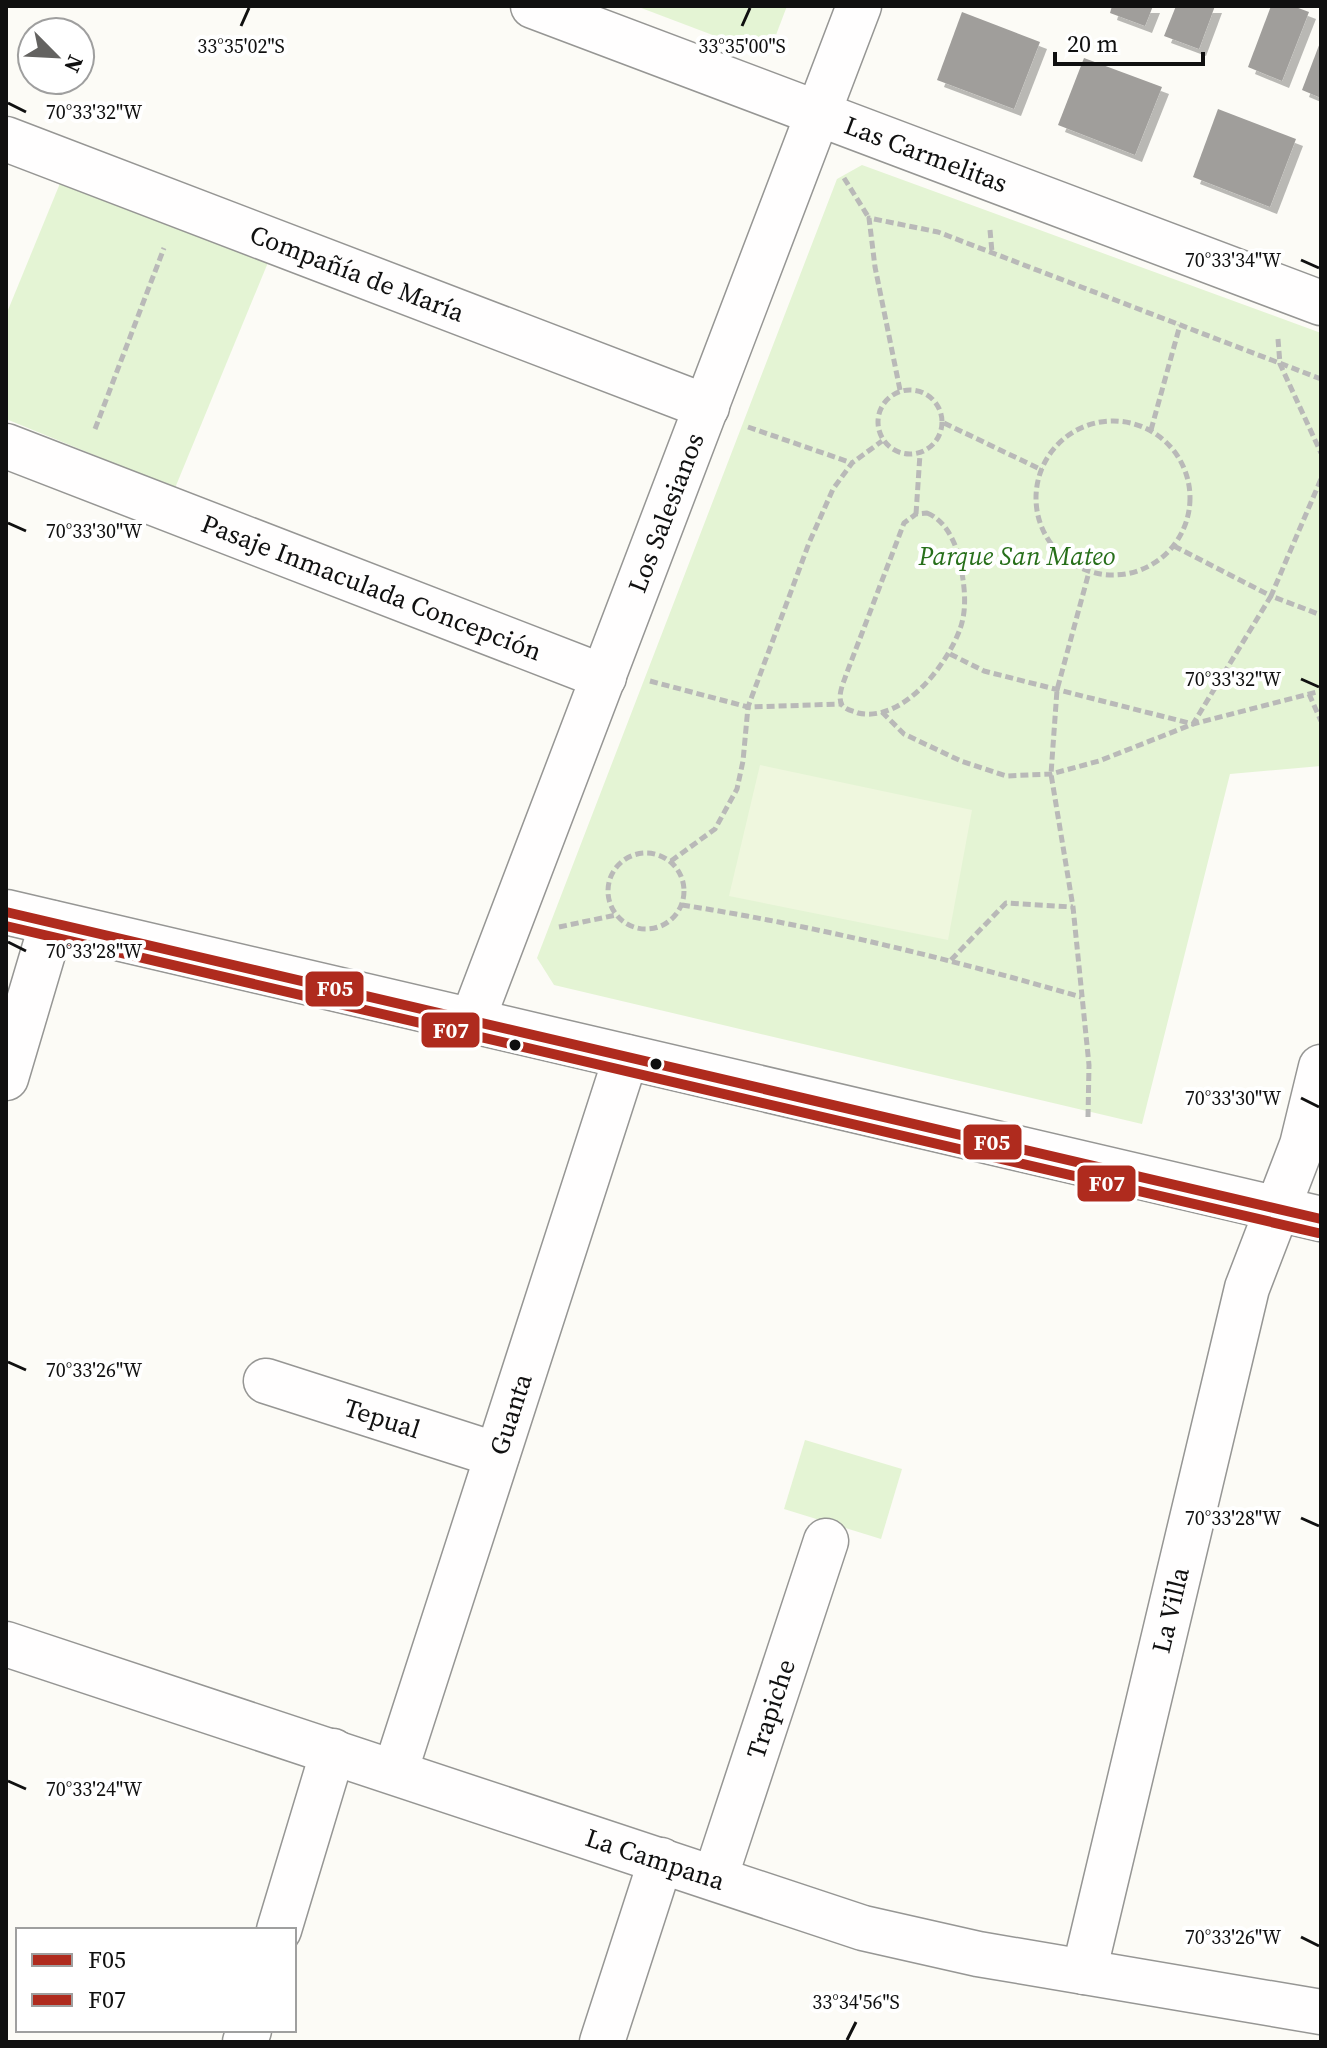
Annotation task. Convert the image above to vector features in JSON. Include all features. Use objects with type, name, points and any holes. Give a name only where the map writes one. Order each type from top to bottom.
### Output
[{"type":"street","name":"Las Carmelitas","points":[[533,6],[1321,303]]},
{"type":"street","name":"Los Salesianos","points":[[472,1021],[859,6]]},
{"type":"street","name":"Compañía de María","points":[[6,139],[707,407]]},
{"type":"street","name":"Pasaje Inmaculada Concepción","points":[[6,446],[604,677]]},
{"type":"street","points":[[6,912],[1321,1219]]},
{"type":"street","points":[[6,1078],[52,923]]},
{"type":"street","name":"Guanta","points":[[395,1772],[626,1057]]},
{"type":"street","name":"La Villa","points":[[1084,1972],[1247,1288],[1302,1145],[1321,1067]]},
{"type":"street","name":"Tepual","points":[[266,1381],[497,1455]]},
{"type":"street","name":"Trapiche","points":[[715,1878],[826,1541]]},
{"type":"street","name":"La Campana","points":[[6,1644],[902,1939],[1321,2012]]},
{"type":"street","points":[[280,1928],[333,1751]]},
{"type":"street","points":[[602,2042],[661,1860]]},
{"type":"path","points":[[78,474],[180,205]]},
{"type":"path","points":[[900,390],[875,267],[869,218],[938,232],[1321,379]]},
{"type":"path","points":[[1151,430],[1180,325]]},
{"type":"path","points":[[1280,364],[1321,453]]},
{"type":"path","points":[[900,390],[921,390],[938,403],[944,423],[937,442],[920,454],[898,453],[882,441],[877,421],[884,401],[900,390]]},
{"type":"path","points":[[707,407],[739,424],[852,463]]},
{"type":"path","points":[[1120,420],[1151,430],[1176,452],[1189,483],[1189,517],[1174,546],[1150,567],[1120,576],[1089,572],[1062,557],[1043,532],[1036,501],[1042,470],[1058,441],[1087,424],[1120,420]]},
{"type":"path","points":[[944,423],[1042,470]]},
{"type":"path","points":[[671,861],[715,829],[737,789],[748,707],[809,543],[833,489],[852,463],[882,441]]},
{"type":"path","points":[[916,514],[920,454]]},
{"type":"path","points":[[1193,724],[1271,596],[1321,479]]},
{"type":"path","points":[[916,514],[936,517],[945,525],[959,556],[965,591],[962,625],[950,654],[917,692],[882,712],[866,714],[847,710],[840,696],[846,675],[904,523],[916,514]]},
{"type":"path","points":[[1174,546],[1271,596],[1321,615]]},
{"type":"path","points":[[1087,1164],[1089,1065],[1073,907],[1051,774],[1057,690],[1089,572]]},
{"type":"path","points":[[950,654],[984,671],[1193,724]]},
{"type":"path","points":[[604,677],[639,678],[748,707],[842,704]]},
{"type":"path","points":[[882,712],[904,734],[961,761],[1006,776],[1051,774],[1099,761],[1193,724],[1321,691]]},
{"type":"path","points":[[1309,694],[1321,721]]},
{"type":"path","points":[[640,852],[656,853],[671,861],[681,873],[685,889],[682,905],[660,927],[644,929],[629,925],[616,915],[609,900],[609,884],[615,870],[626,859],[640,852]]},
{"type":"path","points":[[951,960],[1006,903],[1073,907]]},
{"type":"path","points":[[682,905],[753,916],[951,960],[1081,997]]},
{"type":"green space","points":[[636,6],[787,6],[768,56]]},
{"type":"green space","name":"Parque San Mateo","points":[[862,165],[1321,333],[1321,766],[1230,774],[1142,1124],[554,985],[537,958],[837,179]]},
{"type":"green space","points":[[63,176],[269,260],[175,488],[6,419],[6,315]]},
{"type":"green space","points":[[760,765],[972,810],[948,940],[729,896]]},
{"type":"green space","points":[[805,1440],[902,1469],[881,1539],[784,1509]]},
{"type":"building","points":[[1112,6],[1153,6],[1145,26],[1110,13]]},
{"type":"building","points":[[1176,6],[1215,6],[1199,49],[1164,36]]},
{"type":"building","points":[[1271,6],[1293,6],[1309,12],[1282,81],[1248,67]]},
{"type":"building","points":[[962,12],[1040,42],[1014,109],[937,80]]},
{"type":"building","points":[[1321,40],[1321,98],[1302,90]]},
{"type":"building","points":[[1084,58],[1162,87],[1135,155],[1058,125]]},
{"type":"building","points":[[1218,109],[1296,139],[1270,207],[1193,177]]},
{"type":"transit line","name":"F05","points":[[6,912],[1321,1219]]},
{"type":"transit line","name":"F07","points":[[6,926],[1318,1233]]}]
